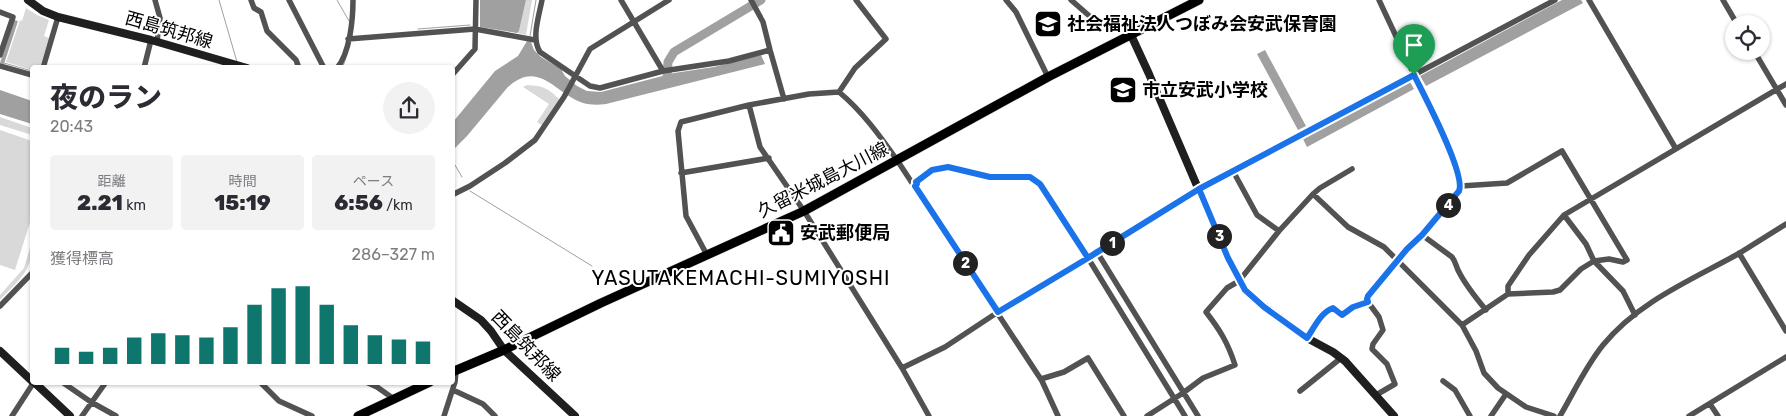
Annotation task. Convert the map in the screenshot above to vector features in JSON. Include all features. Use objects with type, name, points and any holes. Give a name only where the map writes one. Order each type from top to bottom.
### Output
[{"type":"main road","name":"西島筑邦線","points":[[28,0],[43,11],[58,17],[154,41],[237,65]]},
{"type":"main road","name":"久留米城島大川線","points":[[455,372],[804,211],[1048,77],[1199,0]]},
{"type":"main road","points":[[1131,35],[1240,281],[1253,298],[1307,338],[1341,358],[1394,416]]},
{"type":"main road","name":"西島筑邦線","points":[[455,302],[481,320],[504,350],[575,416]]},
{"type":"main road","points":[[0,351],[30,379]]},
{"type":"main road","points":[[36,385],[70,416]]},
{"type":"main road","points":[[358,416],[424,385]]},
{"type":"street","points":[[145,65],[160,18],[155,0]]},
{"type":"street","points":[[251,0],[254,8],[261,12],[267,31],[296,60],[298,65]]},
{"type":"street","points":[[289,0],[322,65]]},
{"type":"street","points":[[339,65],[344,57],[353,21],[353,0]]},
{"type":"street","points":[[455,72],[475,49],[476,0]]},
{"type":"street","points":[[542,0],[535,40],[540,52],[590,86],[600,88],[663,71],[729,61],[770,50]]},
{"type":"street","points":[[620,0],[663,71]]},
{"type":"street","points":[[455,194],[498,168],[532,142],[552,116],[576,78],[590,49],[670,0]]},
{"type":"street","points":[[751,0],[763,22],[784,99]]},
{"type":"street","points":[[839,92],[855,68],[886,39],[856,0]]},
{"type":"street","points":[[1006,0],[1016,12],[1048,77]]},
{"type":"street","points":[[1071,0],[1094,20]]},
{"type":"street","points":[[1376,395],[1395,384],[1387,364],[1372,348],[1383,330],[1379,317],[1368,302],[1368,296],[1462,186],[1454,160],[1379,0]]},
{"type":"street","points":[[902,368],[945,347],[998,312],[1199,189],[1555,0]]},
{"type":"street","points":[[1589,0],[1676,149]]},
{"type":"street","points":[[1723,0],[1732,15]]},
{"type":"street","points":[[0,12],[13,17],[0,55]]},
{"type":"street","points":[[44,65],[58,17]]},
{"type":"street","points":[[348,39],[475,29],[535,40]]},
{"type":"street","points":[[1759,60],[1786,106]]},
{"type":"street","points":[[0,66],[30,75]]},
{"type":"street","points":[[1508,294],[1508,286],[1529,255],[1564,215],[1786,84]]},
{"type":"street","points":[[706,255],[686,216],[678,132],[678,126],[681,122],[749,105],[809,94],[839,92],[878,132],[915,186],[1041,379],[1058,416]]},
{"type":"street","points":[[749,105],[760,147],[804,211],[902,368],[929,416]]},
{"type":"street","points":[[1462,186],[1507,183],[1562,151],[1627,260],[1624,262],[1609,258],[1594,261],[1581,269],[1560,290],[1508,294],[1462,325]]},
{"type":"street","points":[[681,173],[769,158]]},
{"type":"street","points":[[915,186],[916,182],[932,170],[948,167],[990,177],[1030,177],[1040,184],[1185,416]]},
{"type":"street","points":[[1147,416],[1203,378],[1235,365],[1224,336],[1206,312],[1227,288],[1240,281],[1279,231],[1313,194],[1352,170]]},
{"type":"street","points":[[1233,171],[1257,215],[1279,231]]},
{"type":"street","points":[[1313,194],[1348,227],[1384,247],[1462,325],[1476,351],[1484,372],[1506,394],[1526,407],[1554,416]]},
{"type":"street","points":[[1564,215],[1586,244],[1594,261],[1623,291],[1635,315]]},
{"type":"street","points":[[1560,416],[1604,344],[1635,315],[1688,280],[1739,253],[1786,224]]},
{"type":"street","points":[[1422,235],[1452,257],[1456,262],[1458,271],[1486,310]]},
{"type":"street","points":[[1097,252],[1198,416]]},
{"type":"street","points":[[1739,253],[1786,331]]},
{"type":"street","points":[[0,306],[30,275]]},
{"type":"street","points":[[1307,338],[1330,309],[1333,308],[1342,315],[1353,307],[1368,302]]},
{"type":"street","points":[[1689,416],[1786,357]]},
{"type":"street","points":[[1041,379],[1064,372],[1088,358],[1124,416]]},
{"type":"street","points":[[1300,392],[1341,358]]},
{"type":"street","points":[[1443,381],[1455,390],[1470,416]]},
{"type":"street","points":[[12,416],[31,385]]},
{"type":"street","points":[[66,385],[116,416]]},
{"type":"street","points":[[82,416],[104,385]]},
{"type":"street","points":[[263,385],[279,401],[312,416]]},
{"type":"street","points":[[373,385],[394,399]]},
{"type":"street","points":[[444,416],[453,385]]},
{"type":"street","points":[[452,390],[483,404],[495,416]]},
{"type":"street","points":[[1491,416],[1506,394]]},
{"type":"street","points":[[1710,404],[1718,416]]},
{"type":"shaded area","points":[[480,0],[526,0],[519,31],[517,33],[480,27]]},
{"type":"shaded area","points":[[526,0],[532,0],[526,35],[517,33]]},
{"type":"shaded area","points":[[1562,0],[1581,0],[1583,3],[1426,86],[1420,76]]},
{"type":"shaded area","points":[[26,8],[49,20],[44,36],[49,38],[41,65],[30,65],[30,69],[6,62],[20,20],[22,21]]},
{"type":"shaded area","points":[[14,20],[18,21],[4,64],[0,63]]},
{"type":"shaded area","points":[[527,41],[531,42],[534,50],[541,57],[561,69],[565,76],[577,86],[587,91],[601,92],[674,73],[714,67],[761,55],[765,64],[600,105],[583,103],[573,99],[546,81],[538,77],[528,76],[507,88],[455,148],[455,120],[495,71],[518,56]]},
{"type":"shaded area","points":[[1265,50],[1306,126],[1298,130],[1257,54]]},
{"type":"shaded area","points":[[1410,82],[1414,89],[1307,147],[1303,139]]},
{"type":"shaded area","points":[[527,85],[545,88],[560,100],[543,126],[537,122],[549,104],[523,87]]},
{"type":"shaded area","points":[[0,90],[30,100],[30,123],[0,114]]},
{"type":"shaded area","points":[[0,117],[30,127],[30,134],[0,125]]},
{"type":"shaded area","points":[[0,130],[30,140],[30,222],[15,270],[0,265]]},
{"type":"shaded area","points":[[30,248],[30,260],[27,268],[19,280],[0,300],[0,295],[24,268]]},
{"type":"waterway","points":[[219,0],[237,62]]},
{"type":"waterway","points":[[337,0],[349,21]]},
{"type":"waterway","points":[[530,36],[536,0]]},
{"type":"waterway","points":[[667,78],[668,62],[674,52],[761,0]]},
{"type":"waterway","points":[[418,29],[470,25]]},
{"type":"waterway","points":[[343,65],[346,58]]},
{"type":"waterway","points":[[4,63],[30,70]]},
{"type":"waterway","points":[[455,165],[462,177]]},
{"type":"waterway","points":[[470,191],[592,266]]},
{"type":"place","name":"社会福祉法人つぼみ会安武保育園","points":[[1048,24]]},
{"type":"place","name":"市立安武小学校","points":[[1123,90]]},
{"type":"place","name":"安武郵便局","points":[[781,233]]},
{"type":"district","name":"YASUTAKEMACHI-SUMIYOSHI","points":[[741,278]]},
{"type":"route","points":[[1414,75],[1199,189],[1088,258],[1040,184],[1030,177],[990,177],[948,167],[932,170],[916,182],[915,186],[998,312],[1088,258],[1097,252],[1199,189],[1228,258],[1245,290],[1264,307],[1307,338],[1330,309],[1333,308],[1342,315],[1353,307],[1368,302],[1368,296],[1407,249],[1448,205],[1462,186],[1454,160],[1414,75]]}]
